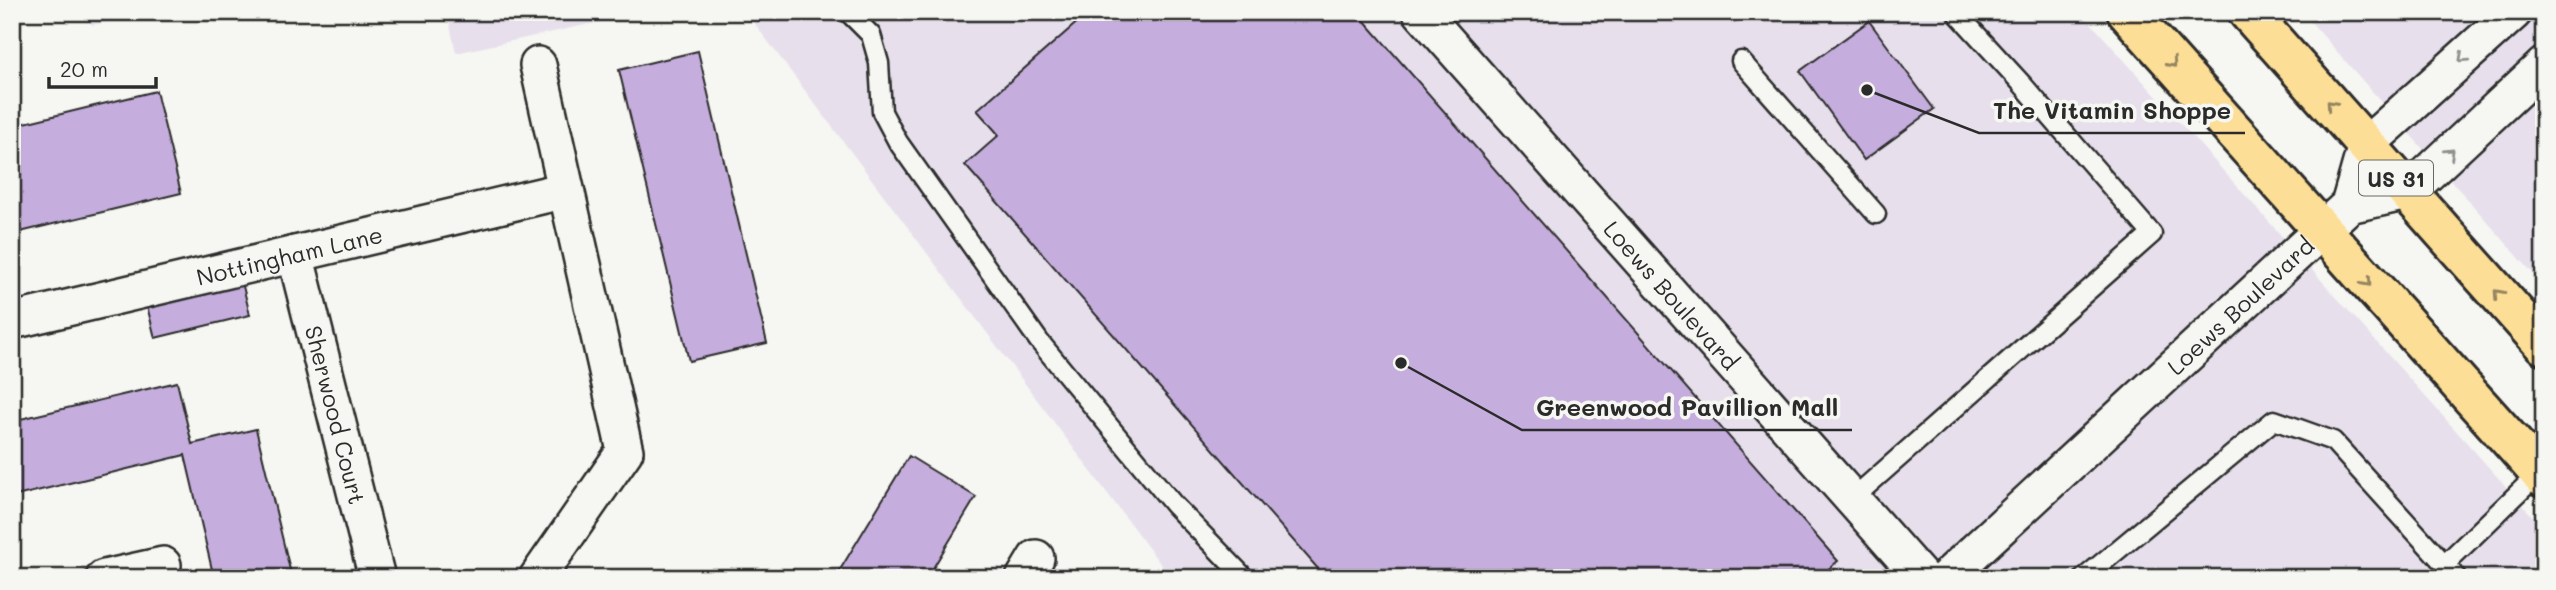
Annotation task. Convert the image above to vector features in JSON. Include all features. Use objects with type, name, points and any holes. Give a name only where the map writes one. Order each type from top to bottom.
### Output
[{"type":"main road","points":[[2127,12],[2541,475]]},
{"type":"main road","name":"US 31","points":[[2248,12],[2544,345]]},
{"type":"street","name":"Loews Boulevard","points":[[1420,12],[1922,578]]},
{"type":"street","points":[[2514,12],[2366,145],[2349,205],[2408,192],[2544,65]]},
{"type":"street","points":[[537,578],[625,451],[538,65]]},
{"type":"street","name":"Nottingham Lane","points":[[12,321],[566,190]]},
{"type":"street","name":"Loews Boulevard","points":[[1946,578],[2349,205]]},
{"type":"street","name":"Sherwood Court","points":[[295,254],[377,578]]},
{"type":"street","points":[[104,578],[163,565]]},
{"type":"lane","points":[[848,12],[870,35],[879,63],[882,112],[898,142],[1039,341],[1174,505],[1245,578]]},
{"type":"lane","points":[[1852,499],[2152,234],[1956,12]]},
{"type":"lane","points":[[1741,61],[1875,214]]},
{"type":"lane","points":[[2084,578],[2274,420],[2333,441],[2451,571],[2541,475]]},
{"type":"shaded area","points":[[89,12],[154,12],[92,25]]},
{"type":"shaded area","points":[[447,12],[645,12],[456,53]]},
{"type":"shaded area","points":[[746,12],[2081,12],[2544,529],[2544,578],[1171,578]]},
{"type":"shaded area","points":[[2302,12],[2544,12],[2544,286]]},
{"type":"building","points":[[1089,12],[1357,12],[1838,561],[1818,578],[1326,578],[965,165],[999,135],[977,110]]},
{"type":"building","points":[[1869,21],[1934,109],[1864,160],[1800,71]]},
{"type":"building","points":[[698,51],[767,343],[689,361],[619,70]]},
{"type":"building","points":[[156,91],[181,193],[12,234],[12,126]]},
{"type":"building","points":[[242,282],[250,315],[155,338],[147,306]]},
{"type":"building","points":[[177,382],[192,444],[256,429],[292,578],[214,578],[185,455],[12,497],[12,421]]},
{"type":"building","points":[[909,456],[976,497],[927,578],[835,578]]},
{"type":"place","name":"The Vitamin Shoppe","points":[[1867,90]]},
{"type":"place","name":"Greenwood Pavillion Mall","points":[[1401,363]]}]
